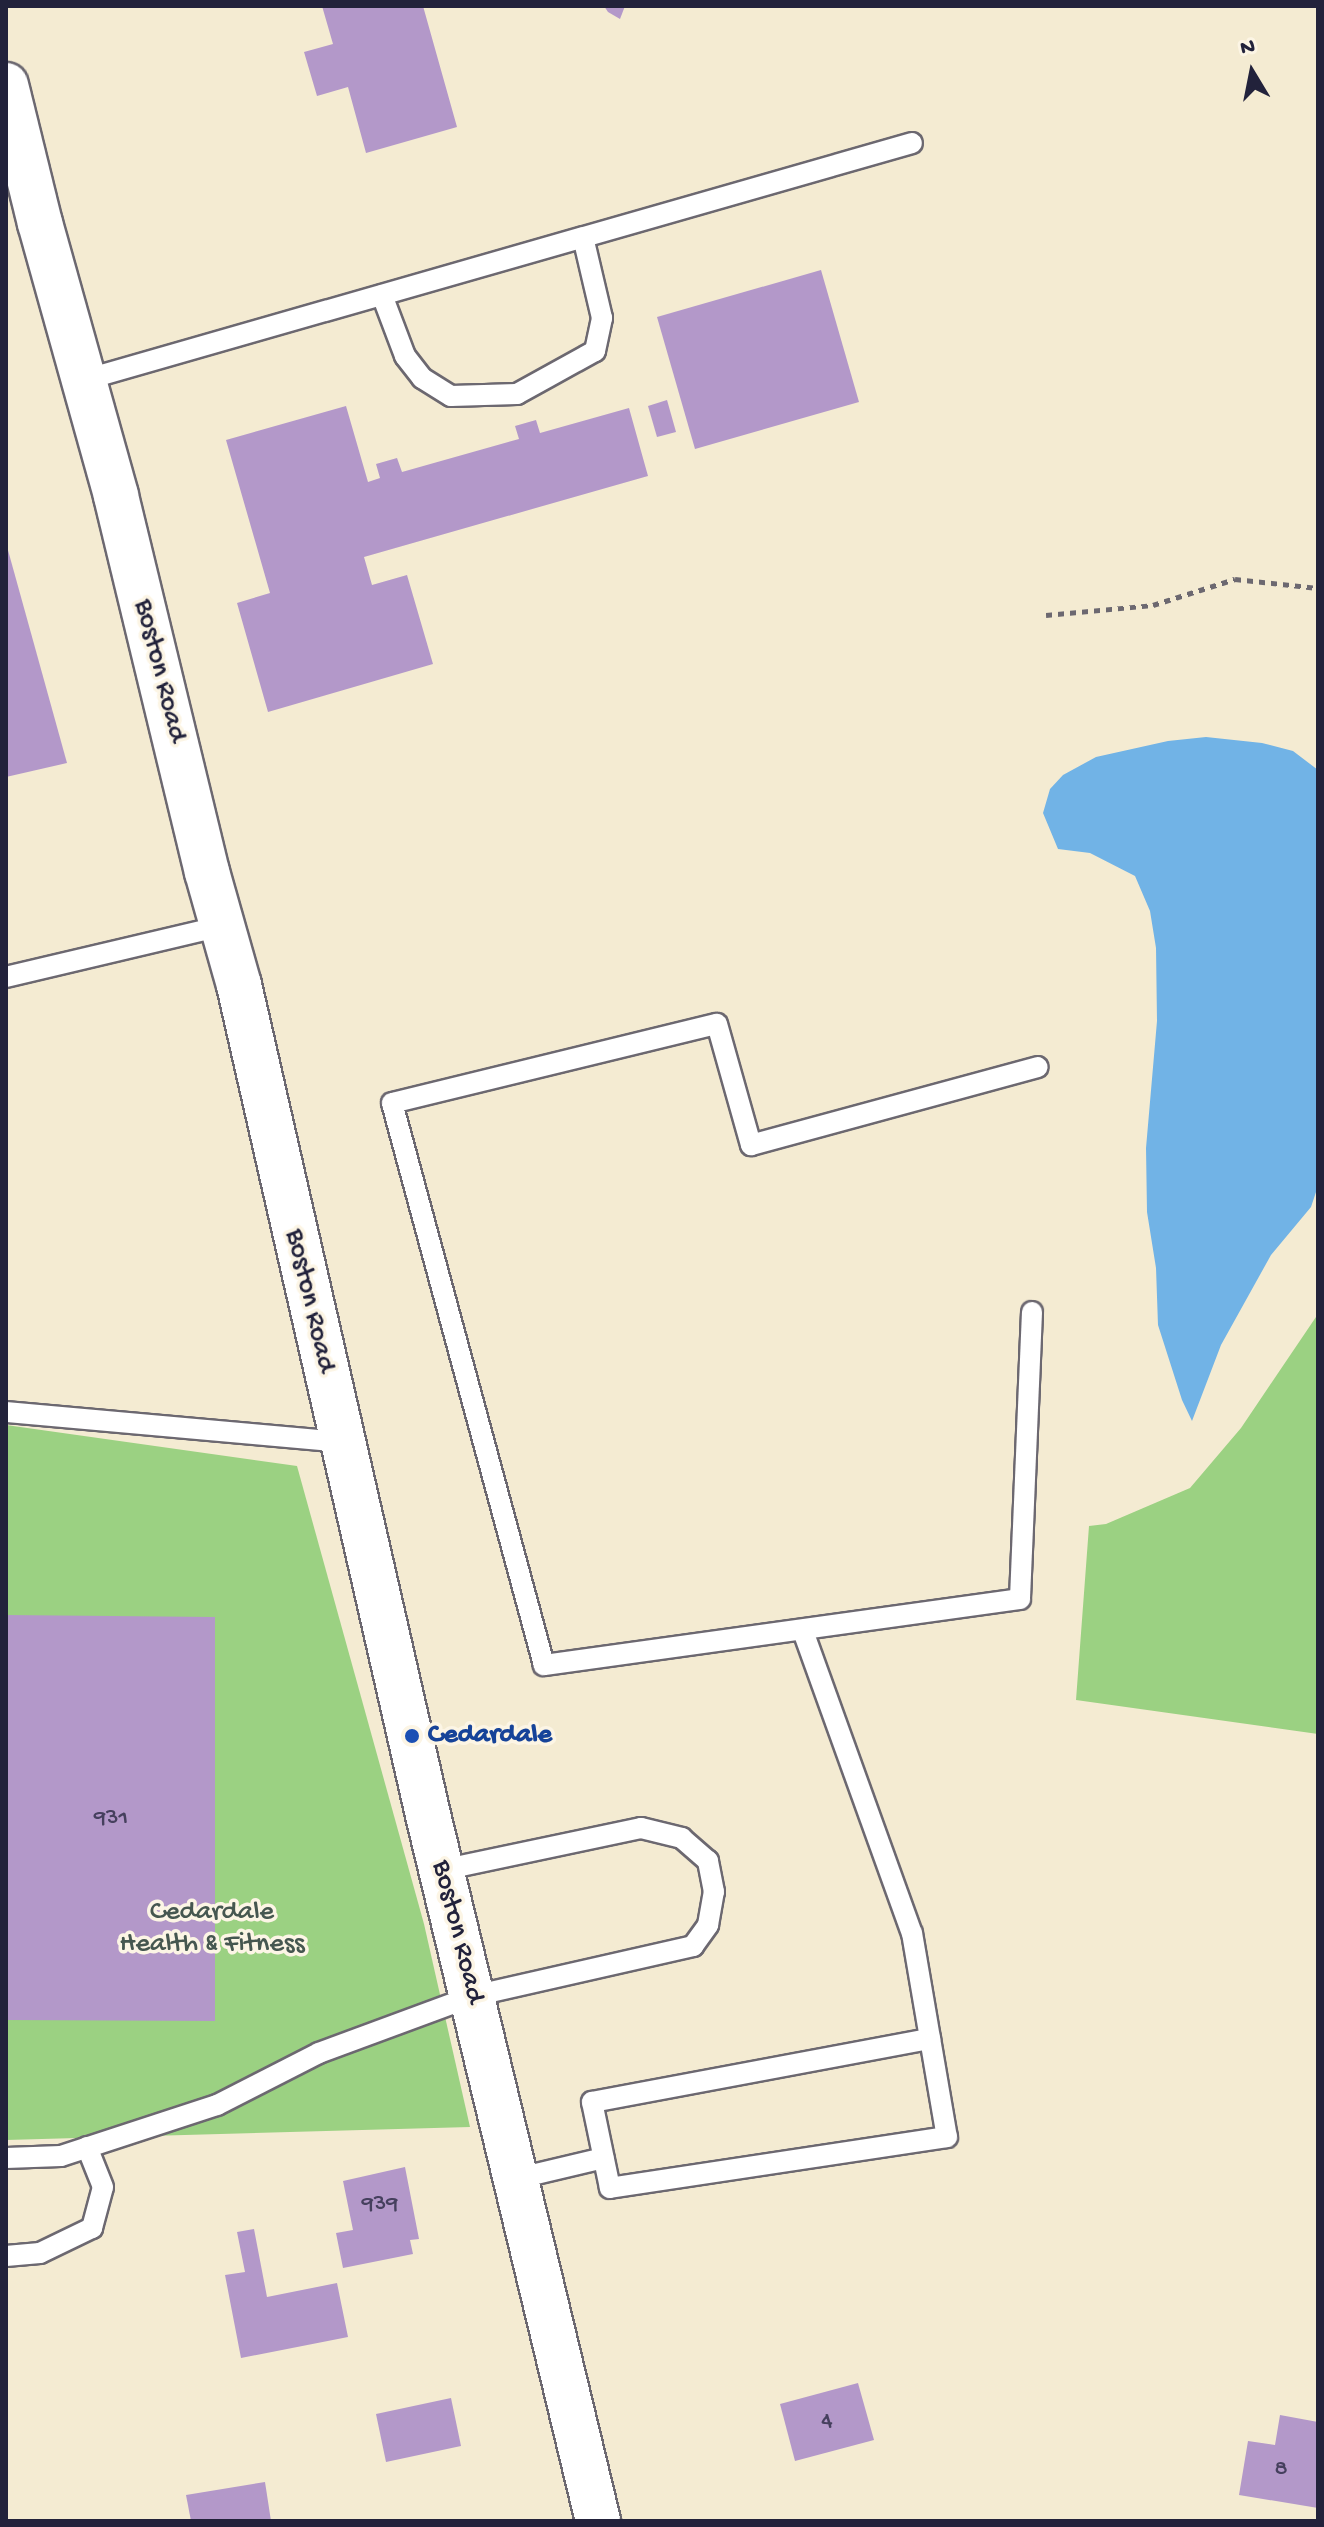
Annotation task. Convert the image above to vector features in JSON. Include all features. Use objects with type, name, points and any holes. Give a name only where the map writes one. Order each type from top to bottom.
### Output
[{"type":"street","name":"Boston Road","points":[[7,95],[84,380],[239,985],[442,1870],[598,2521]]},
{"type":"lane","points":[[84,380],[912,143]]},
{"type":"lane","points":[[382,295],[405,356],[422,378],[451,396],[517,394],[595,351],[602,318],[583,237]]},
{"type":"lane","points":[[6,977],[222,926]]},
{"type":"lane","points":[[1032,1312],[1020,1599],[544,1665],[392,1103],[717,1024],[751,1145],[1038,1067]]},
{"type":"lane","points":[[6,1412],[342,1442]]},
{"type":"lane","points":[[803,1631],[912,1933],[947,2137],[610,2188],[592,2102],[930,2039]]},
{"type":"lane","points":[[6,2158],[61,2156],[217,2105],[319,2053],[473,1996],[693,1946],[708,1925],[714,1892],[708,1861],[682,1838],[641,1828],[442,1870]]},
{"type":"lane","points":[[6,2256],[40,2253],[92,2228],[103,2187],[87,2147]]},
{"type":"lane","points":[[515,2179],[604,2158]]},
{"type":"path","points":[[1046,615],[1153,605],[1235,579],[1318,588]]},
{"type":"green space","points":[[1318,1314],[1318,1734],[1076,1700],[1089,1526],[1106,1524],[1190,1488],[1241,1428]]},
{"type":"green space","name":"Cedardale Health & Fitness","points":[[6,1425],[297,1466],[424,1924],[470,2127],[6,2140]]},
{"type":"water","points":[[1206,737],[1262,743],[1293,751],[1318,770],[1318,1186],[1311,1207],[1271,1255],[1221,1345],[1192,1421],[1182,1400],[1158,1325],[1156,1268],[1147,1212],[1146,1148],[1157,1021],[1156,948],[1150,911],[1135,876],[1090,853],[1058,849],[1043,813],[1050,789],[1063,775],[1096,757],[1168,741]]},
{"type":"building","points":[[322,6],[423,6],[457,127],[366,153],[348,87],[317,96],[304,52],[333,44]]},
{"type":"building","points":[[604,6],[625,6],[620,19]]},
{"type":"building","points":[[821,270],[859,402],[695,449],[657,317]]},
{"type":"building","points":[[667,400],[676,432],[657,437],[648,406]]},
{"type":"building","points":[[346,406],[368,482],[380,478],[376,464],[397,458],[402,472],[519,439],[515,426],[536,420],[540,433],[629,408],[648,476],[364,557],[372,585],[407,575],[433,664],[268,712],[237,603],[270,593],[226,440]]},
{"type":"building","points":[[6,543],[67,763],[6,777]]},
{"type":"building","points":[[6,1615],[215,1617],[215,2021],[6,2020]]},
{"type":"building","points":[[405,2167],[419,2239],[410,2240],[413,2254],[343,2268],[336,2233],[353,2230],[343,2181]]},
{"type":"building","points":[[254,2229],[267,2297],[337,2283],[348,2337],[241,2358],[225,2275],[245,2272],[237,2232]]},
{"type":"building","points":[[858,2383],[874,2440],[795,2461],[780,2404]]},
{"type":"building","points":[[451,2398],[461,2446],[386,2462],[376,2414]]},
{"type":"building","points":[[1280,2415],[1318,2422],[1318,2508],[1239,2495],[1248,2441],[1275,2445]]},
{"type":"building","points":[[265,2482],[271,2521],[191,2521],[186,2495]]},
{"type":"place","name":"Cedardale","points":[[412,1736]]}]
